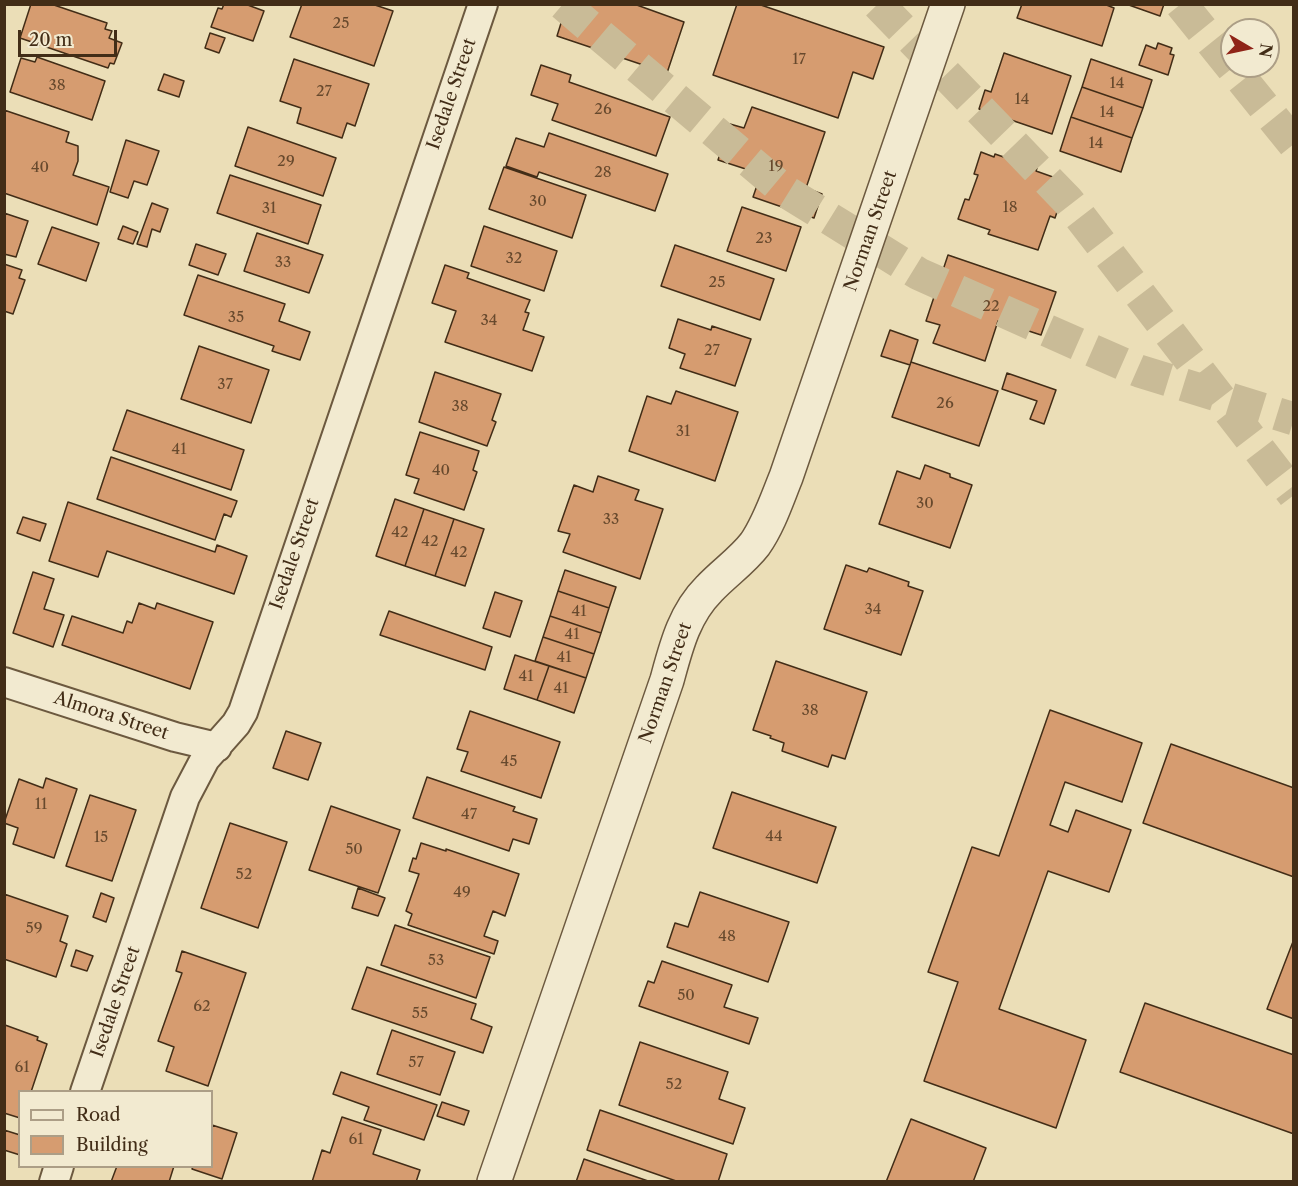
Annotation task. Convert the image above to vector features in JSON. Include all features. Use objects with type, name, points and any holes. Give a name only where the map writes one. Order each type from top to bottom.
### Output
[{"type":"street","name":"Isedale Street","points":[[86,1090],[185,797],[199,769],[243,712],[483,4]]},
{"type":"street","name":"Norman Street","points":[[494,1182],[663,691],[680,634],[691,612],[707,590],[744,558],[756,542],[777,500],[948,4]]},
{"type":"street","name":"Almora Street","points":[[4,682],[175,737],[217,747]]},
{"type":"building","points":[[31,4],[51,4],[107,23],[105,29],[112,31],[109,38],[122,43],[114,64],[110,63],[108,68],[20,38]]},
{"type":"building","points":[[224,4],[245,4],[264,11],[253,41],[211,27],[218,8],[222,9]]},
{"type":"building","points":[[302,4],[372,4],[393,11],[374,66],[290,37]]},
{"type":"building","points":[[567,4],[634,4],[684,22],[667,73],[557,36]]},
{"type":"building","points":[[737,4],[758,4],[884,47],[873,79],[853,72],[838,118],[713,75]]},
{"type":"building","points":[[1022,4],[1104,4],[1114,8],[1102,46],[1017,18]]},
{"type":"building","points":[[1126,4],[1164,4],[1160,16]]},
{"type":"building","points":[[210,33],[225,38],[219,53],[205,48]]},
{"type":"building","points":[[1158,43],[1172,48],[1170,54],[1174,55],[1168,75],[1139,65],[1146,45],[1156,49]]},
{"type":"building","points":[[1004,53],[1071,76],[1052,134],[979,109],[985,90],[991,92]]},
{"type":"building","points":[[37,57],[105,81],[92,120],[10,92],[21,58],[35,62]]},
{"type":"building","points":[[294,59],[369,84],[355,126],[347,123],[342,138],[297,123],[301,108],[280,101]]},
{"type":"building","points":[[1091,59],[1152,80],[1143,108],[1082,87]]},
{"type":"building","points":[[541,65],[571,75],[569,82],[670,117],[656,156],[552,120],[558,104],[531,95]]},
{"type":"building","points":[[164,74],[184,81],[179,97],[158,90]]},
{"type":"building","points":[[1082,87],[1143,108],[1132,138],[1071,117]]},
{"type":"building","points":[[752,107],[825,132],[806,188],[822,194],[814,218],[753,197],[761,174],[718,160],[730,124],[744,128]]},
{"type":"building","points":[[4,110],[69,132],[66,142],[78,146],[78,161],[73,175],[109,187],[97,225],[4,193]]},
{"type":"building","points":[[1071,117],[1132,138],[1121,172],[1060,151]]},
{"type":"building","points":[[248,127],[336,158],[323,196],[235,166]]},
{"type":"building","points":[[549,133],[668,174],[655,211],[539,172],[537,177],[506,166],[516,138],[544,147]]},
{"type":"building","points":[[126,140],[159,151],[147,185],[134,181],[128,198],[110,192]]},
{"type":"building","points":[[981,152],[1015,161],[1016,157],[1038,165],[1036,171],[1067,182],[1055,218],[1050,216],[1038,250],[988,234],[990,230],[958,219],[965,199],[969,200],[978,175],[974,174]]},
{"type":"building","points":[[504,167],[586,195],[572,238],[489,209]]},
{"type":"building","points":[[230,175],[321,205],[308,244],[217,213]]},
{"type":"building","points":[[152,203],[168,209],[160,232],[152,229],[147,247],[137,244]]},
{"type":"building","points":[[742,207],[801,227],[786,271],[727,251]]},
{"type":"building","points":[[4,213],[28,221],[16,257],[4,254]]},
{"type":"building","points":[[123,226],[138,232],[133,244],[118,239]]},
{"type":"building","points":[[484,226],[557,251],[544,291],[471,266]]},
{"type":"building","points":[[52,227],[99,243],[86,281],[38,264]]},
{"type":"building","points":[[257,233],[323,255],[309,293],[244,271]]},
{"type":"building","points":[[196,244],[226,254],[218,275],[189,265]]},
{"type":"building","points":[[675,245],[774,279],[760,320],[661,286]]},
{"type":"building","points":[[948,255],[1056,292],[1041,335],[998,321],[985,361],[933,343],[940,325],[926,321]]},
{"type":"building","points":[[4,264],[22,270],[19,278],[25,280],[13,314],[4,311]]},
{"type":"building","points":[[445,265],[469,273],[467,278],[530,300],[525,312],[529,313],[523,330],[544,337],[532,371],[445,342],[456,311],[432,303]]},
{"type":"building","points":[[198,275],[285,304],[279,321],[310,332],[300,360],[272,351],[274,346],[184,315]]},
{"type":"building","points":[[678,319],[711,330],[712,326],[751,339],[735,386],[680,368],[685,354],[669,348]]},
{"type":"building","points":[[890,330],[918,340],[910,365],[881,356]]},
{"type":"building","points":[[199,346],[269,370],[251,423],[181,399]]},
{"type":"building","points":[[911,362],[998,391],[979,446],[892,417]]},
{"type":"building","points":[[435,372],[501,394],[492,420],[496,422],[487,446],[419,422]]},
{"type":"building","points":[[1007,373],[1056,390],[1044,424],[1030,419],[1037,401],[1002,389]]},
{"type":"building","points":[[676,391],[738,412],[715,481],[629,451],[647,396],[671,404]]},
{"type":"building","points":[[127,410],[244,450],[231,490],[113,450]]},
{"type":"building","points":[[420,432],[479,451],[473,470],[477,472],[464,510],[414,493],[419,479],[406,475]]},
{"type":"building","points":[[111,457],[237,501],[231,517],[224,514],[215,540],[97,499]]},
{"type":"building","points":[[925,465],[972,485],[950,548],[879,524],[897,471],[920,479]]},
{"type":"building","points":[[598,476],[639,490],[635,500],[663,509],[640,579],[563,552],[570,534],[558,531],[574,485],[593,492]]},
{"type":"building","points":[[395,499],[424,509],[405,566],[376,556]]},
{"type":"building","points":[[68,502],[215,552],[217,545],[247,556],[234,594],[107,551],[98,577],[49,561]]},
{"type":"building","points":[[424,509],[454,519],[435,576],[405,566]]},
{"type":"building","points":[[23,517],[46,524],[40,541],[17,533]]},
{"type":"building","points":[[454,519],[484,529],[465,586],[435,576]]},
{"type":"building","points":[[846,565],[867,572],[869,568],[909,582],[908,586],[923,591],[901,655],[824,629]]},
{"type":"building","points":[[565,570],[616,587],[609,608],[558,591]]},
{"type":"building","points":[[33,572],[54,579],[44,609],[64,615],[53,647],[13,633]]},
{"type":"building","points":[[558,591],[609,608],[601,633],[550,616]]},
{"type":"building","points":[[495,592],[522,601],[510,637],[483,628]]},
{"type":"building","points":[[139,603],[155,609],[157,603],[213,622],[190,689],[62,645],[72,616],[123,633],[127,621],[132,623]]},
{"type":"building","points":[[389,611],[492,647],[485,670],[380,635]]},
{"type":"building","points":[[550,616],[601,633],[594,654],[543,637]]},
{"type":"building","points":[[543,637],[594,654],[586,678],[535,661]]},
{"type":"building","points":[[515,655],[549,666],[537,700],[504,689]]},
{"type":"building","points":[[776,661],[867,692],[845,759],[832,755],[828,767],[782,751],[784,743],[753,730]]},
{"type":"building","points":[[549,666],[586,678],[574,713],[537,700]]},
{"type":"building","points":[[1050,710],[1142,743],[1122,802],[1065,782],[1050,825],[1068,832],[1076,810],[1131,830],[1109,892],[1048,871],[999,1009],[1086,1040],[1056,1128],[924,1081],[958,982],[928,972],[972,847],[999,856]]},
{"type":"building","points":[[470,711],[560,742],[541,798],[461,771],[468,752],[457,749]]},
{"type":"building","points":[[286,731],[321,743],[308,780],[273,768]]},
{"type":"building","points":[[1171,744],[1294,788],[1294,877],[1143,823]]},
{"type":"building","points":[[427,777],[515,807],[513,811],[537,819],[529,844],[513,839],[509,851],[413,818]]},
{"type":"building","points":[[46,778],[77,789],[54,858],[13,844],[18,828],[4,823],[19,779],[43,788]]},
{"type":"building","points":[[732,792],[836,827],[817,883],[713,848]]},
{"type":"building","points":[[90,795],[136,810],[112,881],[66,866]]},
{"type":"building","points":[[331,806],[400,830],[378,893],[309,870]]},
{"type":"building","points":[[230,823],[287,842],[258,928],[201,908]]},
{"type":"building","points":[[421,843],[446,851],[446,849],[519,874],[505,916],[493,911],[484,936],[498,941],[494,954],[408,925],[412,914],[406,911],[419,874],[409,871]]},
{"type":"building","points":[[358,888],[385,898],[378,916],[352,908]]},
{"type":"building","points":[[700,892],[789,922],[768,982],[667,947],[675,923],[688,927]]},
{"type":"building","points":[[101,893],[114,898],[106,922],[93,917]]},
{"type":"building","points":[[4,894],[68,916],[60,941],[67,944],[56,977],[4,959]]},
{"type":"building","points":[[395,925],[490,957],[476,998],[381,965]]},
{"type":"building","points":[[1294,939],[1294,1019],[1267,1009]]},
{"type":"building","points":[[76,950],[93,956],[87,971],[71,966]]},
{"type":"building","points":[[182,951],[246,973],[208,1086],[166,1071],[174,1047],[158,1041],[182,973],[176,971]]},
{"type":"building","points":[[662,961],[732,985],[724,1007],[758,1018],[749,1044],[639,1006],[648,981],[654,983]]},
{"type":"building","points":[[367,967],[476,1004],[471,1019],[492,1027],[483,1053],[352,1009]]},
{"type":"building","points":[[1145,1003],[1294,1055],[1294,1134],[1120,1072]]},
{"type":"building","points":[[5,1025],[38,1037],[37,1040],[47,1044],[32,1090],[18,1090],[18,1117],[4,1113]]},
{"type":"building","points":[[392,1030],[455,1052],[440,1095],[377,1074]]},
{"type":"building","points":[[640,1042],[728,1072],[719,1099],[745,1108],[733,1144],[619,1105]]},
{"type":"building","points":[[341,1072],[437,1105],[424,1140],[364,1120],[369,1107],[333,1094]]},
{"type":"building","points":[[442,1102],[469,1111],[464,1125],[437,1116]]},
{"type":"building","points":[[600,1110],[727,1154],[718,1182],[679,1182],[587,1150]]},
{"type":"building","points":[[342,1117],[381,1130],[373,1154],[420,1170],[416,1182],[312,1182],[322,1150],[330,1153]]},
{"type":"building","points":[[911,1119],[986,1148],[973,1182],[886,1182]]},
{"type":"building","points":[[213,1125],[237,1133],[222,1179],[192,1169],[213,1168]]},
{"type":"building","points":[[4,1130],[18,1134],[18,1154],[4,1150]]},
{"type":"building","points":[[584,1159],[651,1182],[576,1182]]},
{"type":"building","points":[[116,1168],[173,1168],[169,1182],[111,1182]]},
{"type":"tunnel","points":[[563,4],[785,191],[919,274],[1139,371],[1294,419]]},
{"type":"tunnel","points":[[878,4],[1068,201],[1294,495]]},
{"type":"tunnel","points":[[1181,4],[1294,144]]}]
